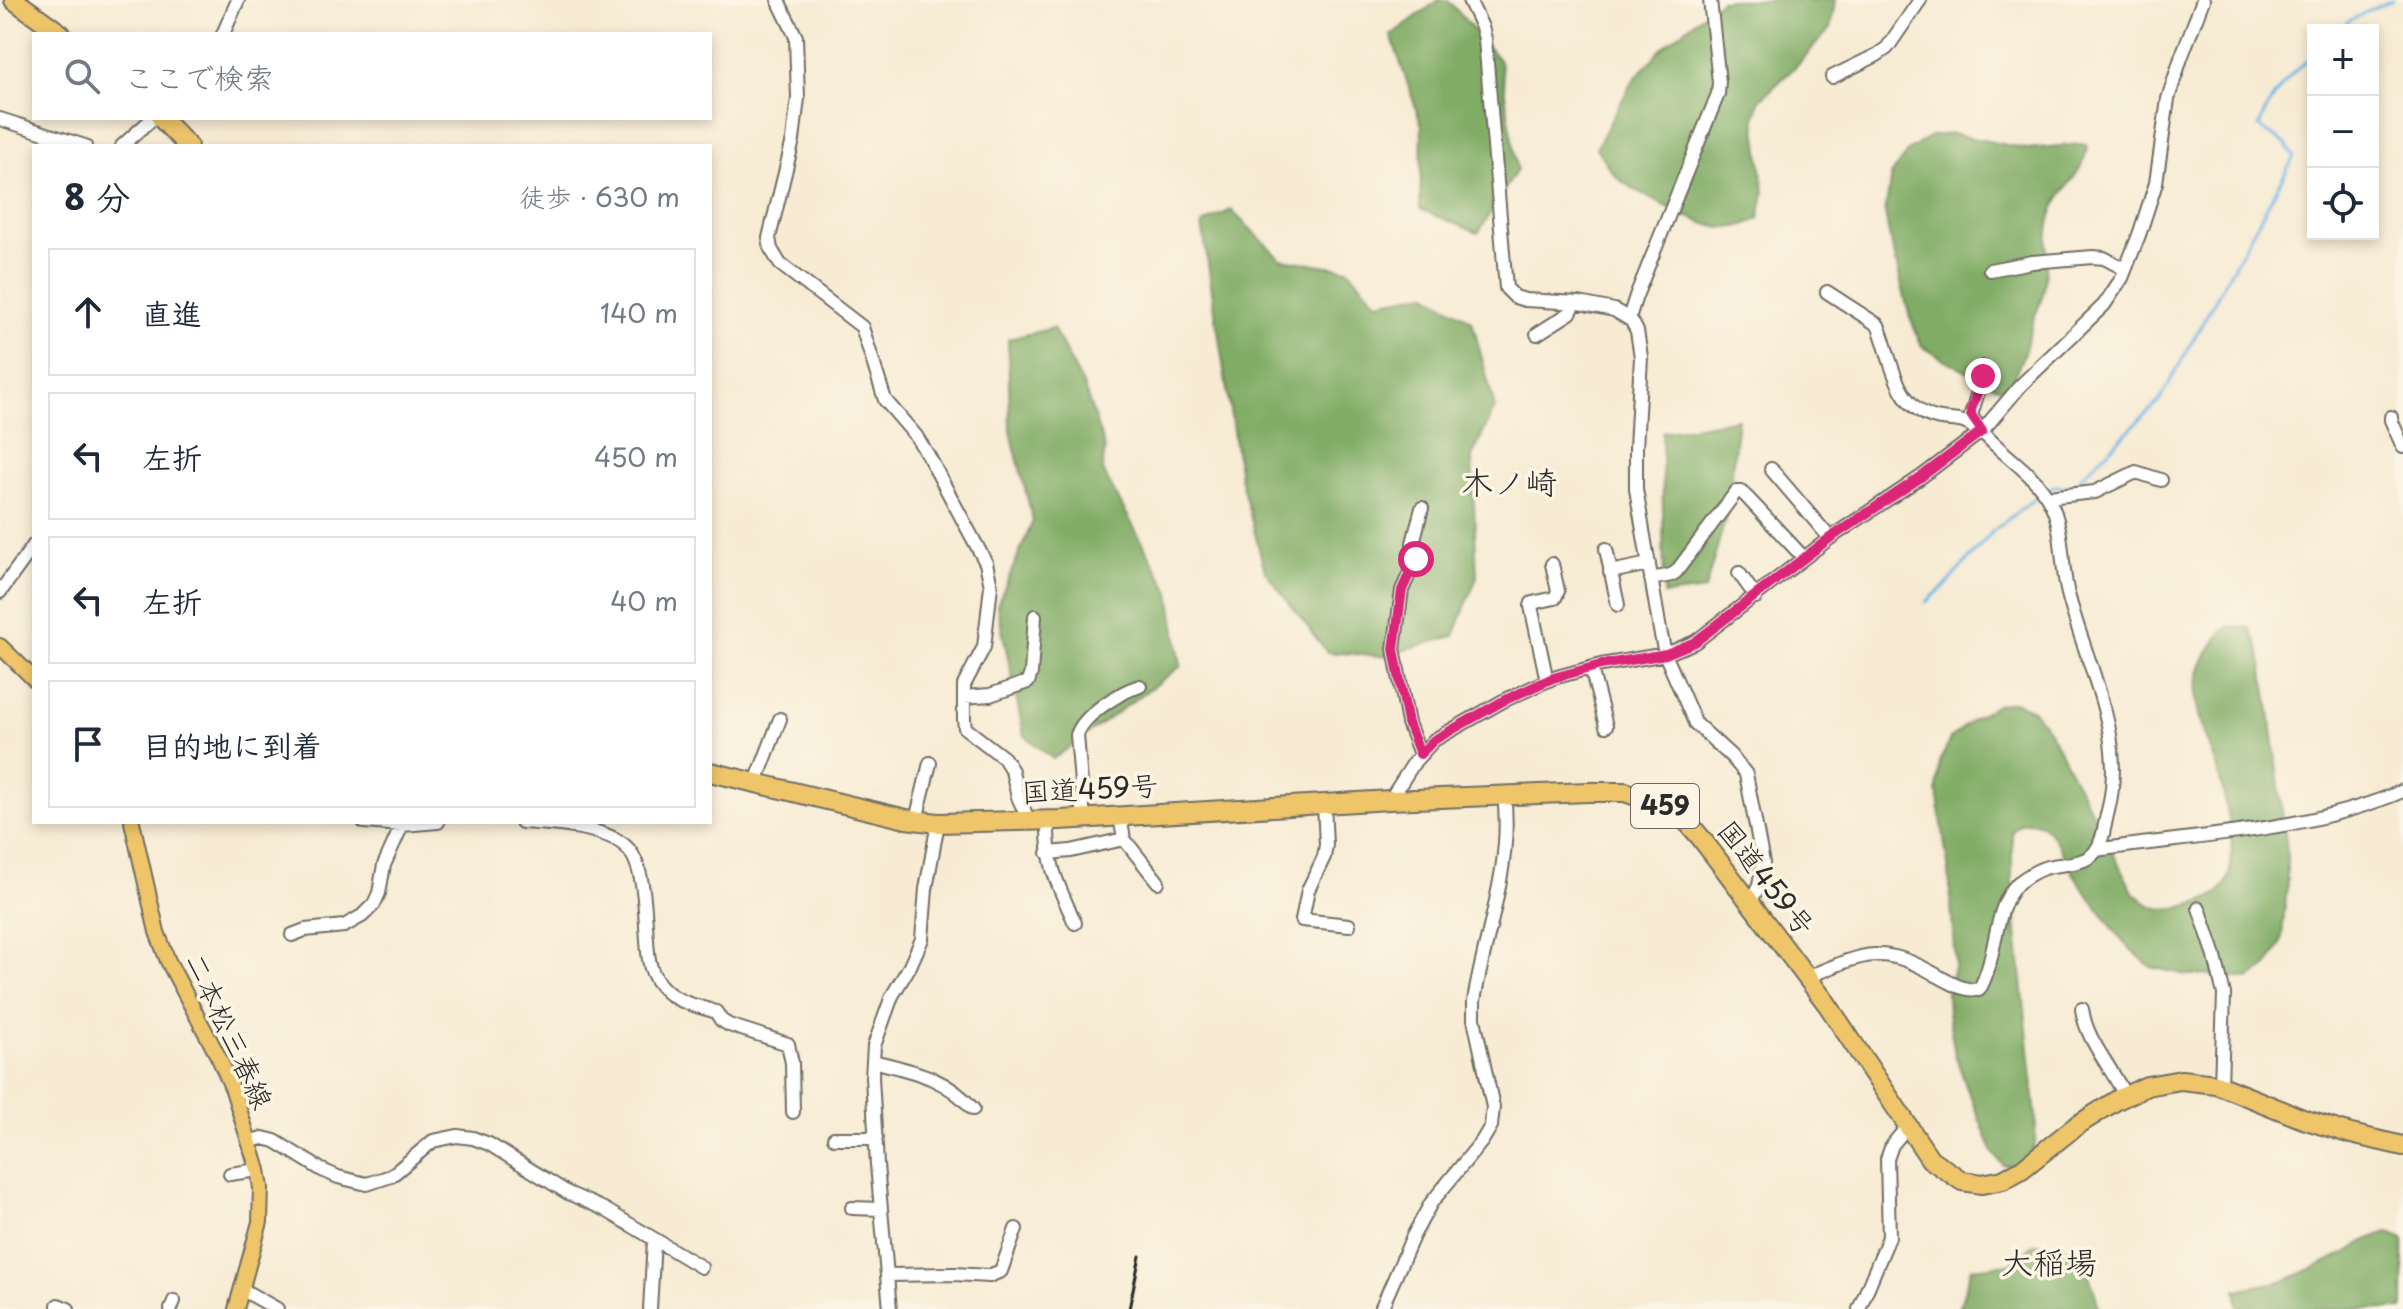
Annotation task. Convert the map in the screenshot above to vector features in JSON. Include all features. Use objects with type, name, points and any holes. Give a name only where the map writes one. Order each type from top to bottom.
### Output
[{"type":"highway","points":[[14,0],[58,32]]},
{"type":"highway","points":[[163,120],[186,144]]},
{"type":"highway","name":"国道459号","points":[[712,772],[938,823],[1084,819],[1390,800],[1625,792],[1668,807],[1689,824],[1808,977],[1930,1159],[1962,1181],[1982,1184],[2003,1180],[2022,1169],[2076,1126],[2125,1096],[2147,1086],[2181,1080],[2221,1086],[2303,1119],[2403,1146]]},
{"type":"main road","points":[[0,646],[32,677]]},
{"type":"main road","name":"二本松三春線","points":[[132,824],[157,932],[168,961],[233,1090],[258,1170],[260,1222],[236,1309]]},
{"type":"street","points":[[224,32],[238,0]]},
{"type":"street","points":[[778,0],[796,37],[798,98],[793,140],[769,238],[771,249],[780,264],[862,327],[885,400],[922,445],[986,563],[991,586],[984,647],[964,685],[965,728],[1004,758],[1012,771],[1018,797],[1038,821],[1058,885],[1075,923]]},
{"type":"street","points":[[1469,0],[1485,39],[1506,288],[1515,297],[1525,300],[1575,303],[1614,310],[1629,318],[1637,331],[1641,357],[1636,489],[1665,654],[1695,723],[1746,774],[1763,863],[1759,885],[1750,903]]},
{"type":"street","points":[[1629,318],[1718,94],[1710,0]]},
{"type":"street","points":[[1832,77],[1887,48],[1920,0]]},
{"type":"street","points":[[1390,800],[1420,754],[1434,740],[1503,701],[1547,681],[1591,668],[1665,654],[1695,642],[1830,538],[1921,477],[1980,432],[2021,385],[2104,305],[2125,269],[2156,183],[2168,99],[2203,0]]},
{"type":"street","points":[[0,119],[79,144]]},
{"type":"street","points":[[124,144],[151,120]]},
{"type":"street","points":[[1990,270],[2041,261],[2093,257],[2104,258],[2125,269]]},
{"type":"street","points":[[1808,977],[1846,961],[1877,953],[1917,963],[1956,986],[1979,990],[1989,969],[2003,906],[2010,893],[2033,873],[2094,854],[2103,835],[2113,792],[2112,736],[2104,701],[2067,593],[2059,534],[2048,497],[1970,423],[1936,418],[1915,408],[1889,361],[1878,325],[1827,292]]},
{"type":"street","points":[[1537,334],[1570,313],[1575,303]]},
{"type":"street","points":[[1980,432],[1971,410],[1983,376],[1983,367]]},
{"type":"street","points":[[2391,417],[2403,447]]},
{"type":"street","points":[[1771,469],[1830,538]]},
{"type":"street","points":[[2048,497],[2095,492],[2136,472],[2161,480]]},
{"type":"street","points":[[1651,579],[1676,572],[1736,492],[1742,492],[1804,558]]},
{"type":"street","points":[[1420,754],[1408,723],[1394,649],[1402,590],[1416,559],[1413,543],[1422,508]]},
{"type":"street","points":[[0,592],[32,548]]},
{"type":"street","points":[[1606,549],[1618,605]]},
{"type":"street","points":[[1547,681],[1531,606],[1532,603],[1555,598],[1558,591],[1552,564]]},
{"type":"street","points":[[1610,572],[1649,564]]},
{"type":"street","points":[[1739,573],[1756,597]]},
{"type":"street","points":[[964,697],[990,695],[1028,682],[1031,677],[1035,616]]},
{"type":"street","points":[[1591,668],[1606,726]]},
{"type":"street","points":[[1084,819],[1079,729],[1108,702],[1140,686]]},
{"type":"street","points":[[756,782],[780,719]]},
{"type":"street","points":[[916,820],[930,763]]},
{"type":"street","points":[[2096,850],[2327,817],[2403,791]]},
{"type":"street","points":[[1381,1309],[1431,1203],[1491,1126],[1493,1107],[1474,1019],[1474,1001],[1501,866],[1506,831],[1504,796]]},
{"type":"street","points":[[1324,804],[1324,857],[1308,890],[1302,920],[1349,925]]},
{"type":"street","points":[[1120,817],[1124,839],[1158,882]]},
{"type":"street","points":[[890,1309],[872,1077],[874,1046],[892,996],[922,939],[926,889],[938,823]]},
{"type":"street","points":[[292,935],[305,930],[344,926],[362,916],[374,904],[394,824]]},
{"type":"street","points":[[548,824],[574,826],[619,842],[631,852],[637,865],[645,908],[647,950],[654,979],[676,998],[716,1012],[729,1025],[788,1044],[792,1063],[793,1112]]},
{"type":"street","points":[[1048,853],[1124,839]]},
{"type":"street","points":[[2199,908],[2224,994],[2221,1086]]},
{"type":"street","points":[[2082,1009],[2089,1035],[2125,1096]]},
{"type":"street","points":[[873,1061],[929,1076],[952,1089],[973,1109]]},
{"type":"street","points":[[1859,1309],[1889,1237],[1887,1159],[1892,1145],[1907,1127]]},
{"type":"street","points":[[250,1141],[263,1138],[275,1141],[322,1170],[367,1184],[391,1176],[433,1141],[466,1136],[489,1144],[568,1193],[604,1209],[701,1267]]},
{"type":"street","points":[[834,1138],[876,1138]]},
{"type":"street","points":[[230,1174],[258,1170]]},
{"type":"street","points":[[852,1208],[881,1209]]},
{"type":"street","points":[[887,1275],[989,1276],[1001,1271],[1016,1229]]},
{"type":"street","points":[[650,1309],[654,1241]]},
{"type":"street","points":[[243,1290],[277,1309]]},
{"type":"green space","points":[[1439,0],[1448,0],[1500,61],[1517,170],[1478,233],[1420,209],[1422,126],[1391,35]]},
{"type":"green space","points":[[1721,0],[1835,0],[1830,29],[1759,101],[1755,118],[1764,193],[1759,219],[1728,228],[1700,222],[1638,192],[1614,175],[1596,148],[1632,82],[1662,48]]},
{"type":"green space","points":[[1952,134],[2027,149],[2087,146],[2082,164],[2051,216],[2044,289],[2024,354],[2007,386],[1999,388],[1922,346],[1910,318],[1885,213],[1891,175],[1908,151],[1931,136]]},
{"type":"green space","points":[[1231,210],[1281,259],[1348,269],[1377,302],[1426,293],[1472,321],[1495,408],[1472,457],[1477,577],[1454,636],[1382,656],[1327,652],[1265,571],[1240,477],[1202,224]]},
{"type":"green space","points":[[1053,328],[1084,387],[1105,449],[1102,470],[1170,592],[1181,666],[1053,759],[1024,735],[997,605],[1033,521],[1010,428],[1008,339]]},
{"type":"green space","points":[[1738,419],[1727,513],[1705,590],[1664,595],[1662,432]]},
{"type":"green space","points":[[2230,626],[2250,628],[2259,648],[2269,704],[2287,851],[2281,944],[2267,967],[2249,979],[2187,975],[2151,967],[2123,942],[2078,881],[2053,836],[2042,825],[2021,823],[2012,831],[2012,883],[2036,1118],[2035,1142],[2029,1159],[2013,1166],[2003,1165],[1993,1153],[1966,1086],[1955,1054],[1948,1013],[1947,993],[1955,964],[1949,872],[1937,791],[1940,762],[1950,739],[1972,720],[1997,705],[2014,702],[2033,710],[2051,734],[2132,890],[2145,902],[2162,909],[2207,900],[2224,887],[2229,875],[2232,846],[2221,784],[2199,714],[2196,686],[2207,654]]},
{"type":"green space","points":[[2387,1232],[2403,1239],[2403,1309],[2239,1309],[2236,1290],[2287,1280]]},
{"type":"green space","points":[[2035,1244],[2060,1247],[2074,1253],[2089,1275],[2099,1309],[1959,1309],[1971,1268],[2010,1264]]},
{"type":"waterway","points":[[2346,24],[2392,0]]},
{"type":"waterway","points":[[2045,491],[2054,486],[2072,486],[2160,400],[2294,157],[2286,144],[2259,127],[2281,88],[2307,60]]},
{"type":"waterway","points":[[1926,602],[1945,586],[1993,531],[2039,495]]},
{"type":"railway","points":[[1129,1309],[1140,1256]]},
{"type":"district","name":"木ノ崎","points":[[1509,483]]},
{"type":"district","name":"大稲場","points":[[2049,1263]]},
{"type":"route","points":[[1416,559],[1402,590],[1394,649],[1408,723],[1420,754],[1434,740],[1503,701],[1553,678],[1601,665],[1666,654],[1695,642],[1830,538],[1921,477],[1982,431],[1971,410],[1983,376]]}]
